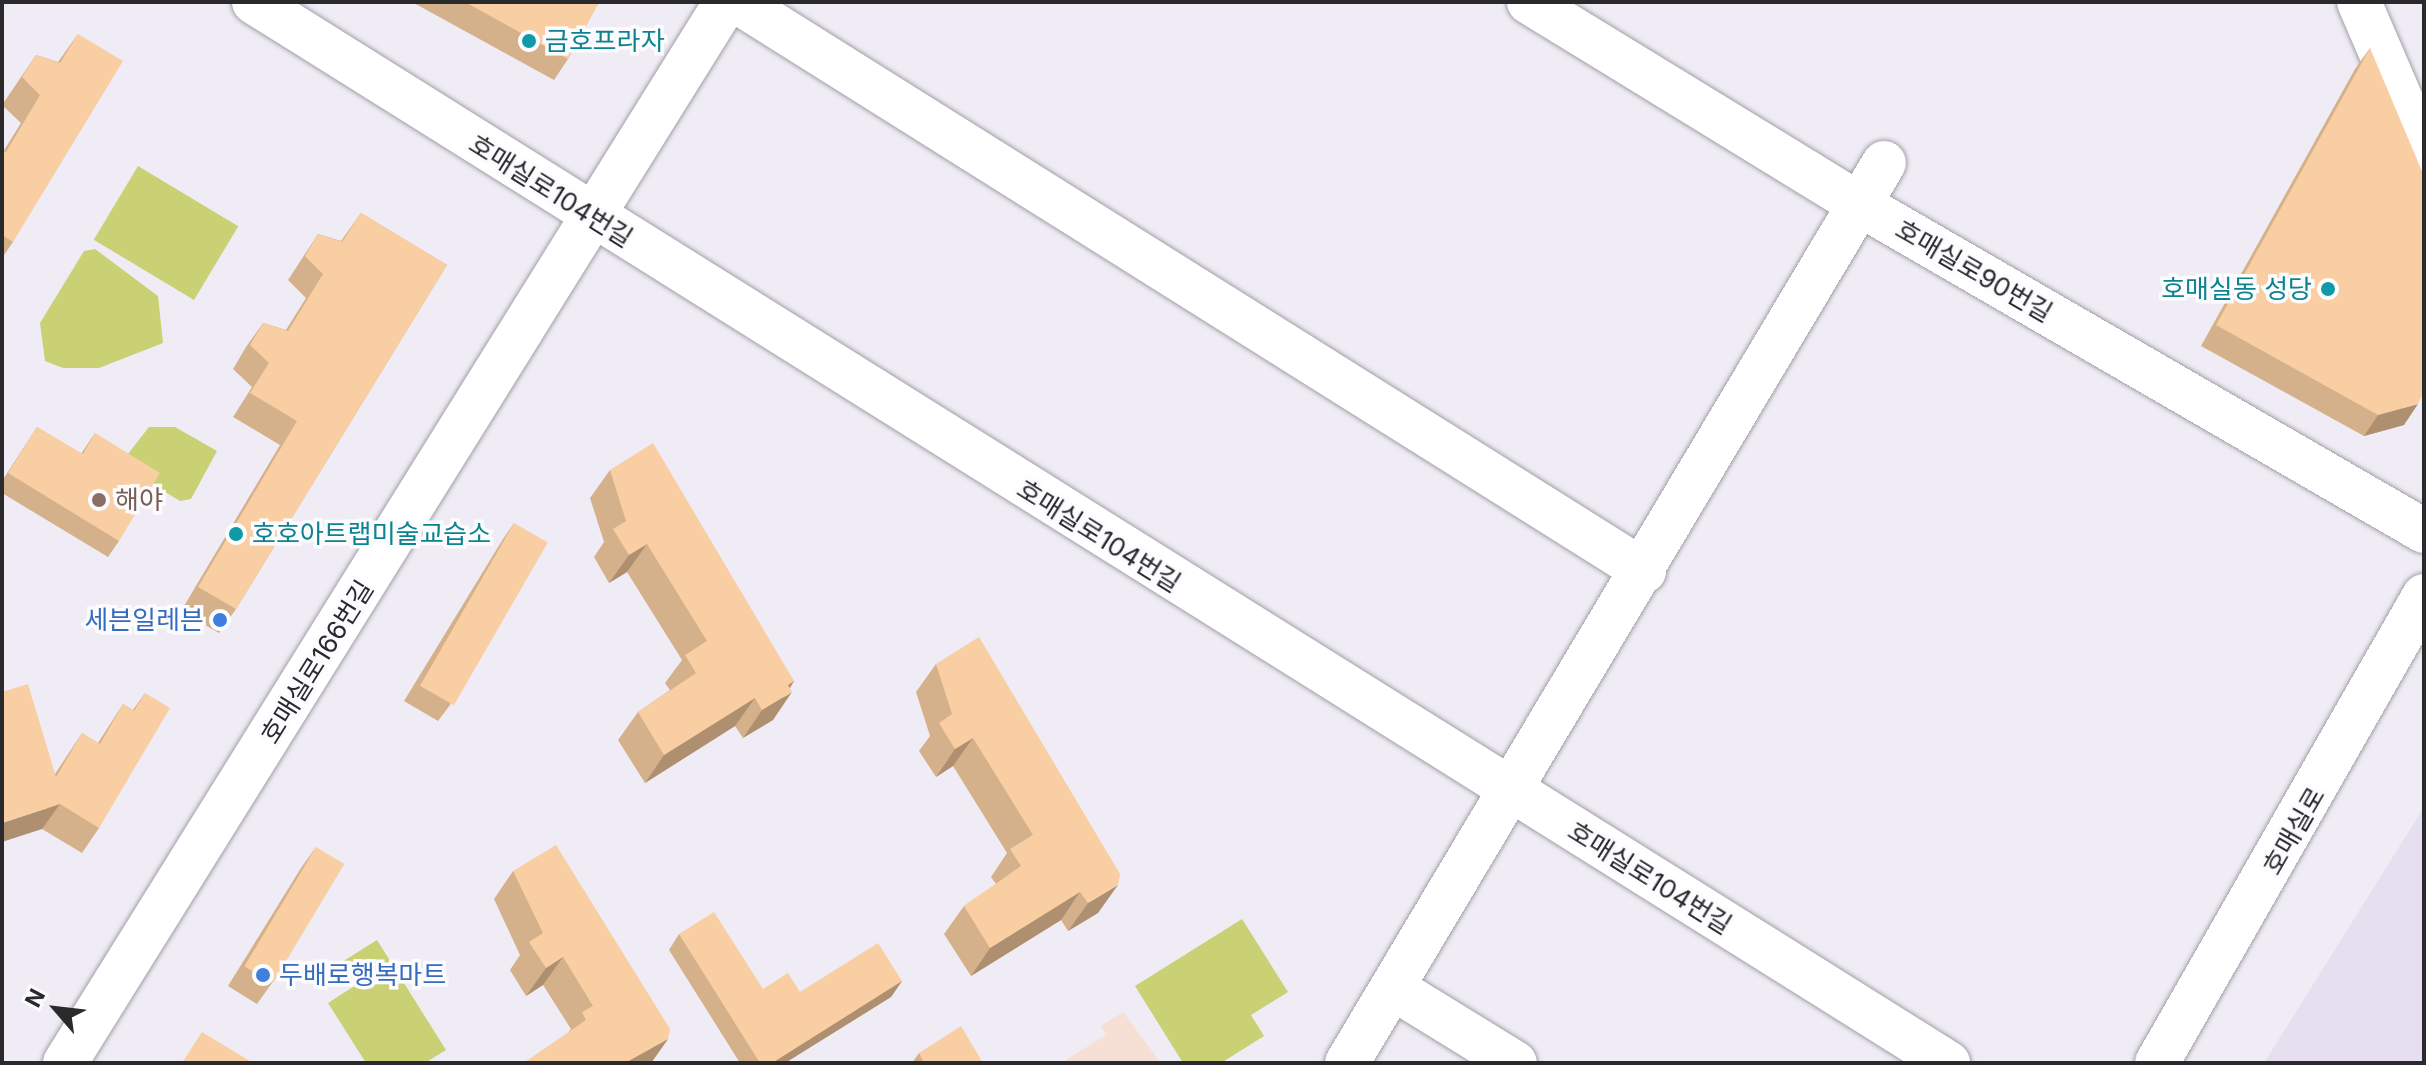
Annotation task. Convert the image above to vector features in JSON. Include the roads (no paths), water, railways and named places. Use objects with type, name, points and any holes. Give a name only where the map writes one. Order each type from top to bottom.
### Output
[{"type":"street","name":"호매실로104번길","points":[[254,2],[595,220],[1948,1063]]},
{"type":"street","name":"호매실로166번길","points":[[65,1063],[595,220],[726,2]]},
{"type":"street","points":[[738,2],[1644,571]]},
{"type":"street","name":"호매실로90번길","points":[[1529,2],[1859,204],[2424,531]]},
{"type":"street","points":[[2359,2],[2424,153]]},
{"type":"street","points":[[1347,1063],[1513,794],[1884,163]]},
{"type":"street","name":"호매실로","points":[[2157,1063],[2424,596]]},
{"type":"street","points":[[1393,988],[1515,1063]]},
{"type":"place","name":"금호프라자","points":[[529,41]]},
{"type":"place","name":"호매실동 성당","points":[[2328,289]]},
{"type":"place","name":"해야","points":[[99,500]]},
{"type":"place","name":"호호아트랩미술교습소","points":[[236,534]]},
{"type":"place","name":"세븐일레븐","points":[[220,620]]},
{"type":"place","name":"두배로행복마트","points":[[263,975]]}]
